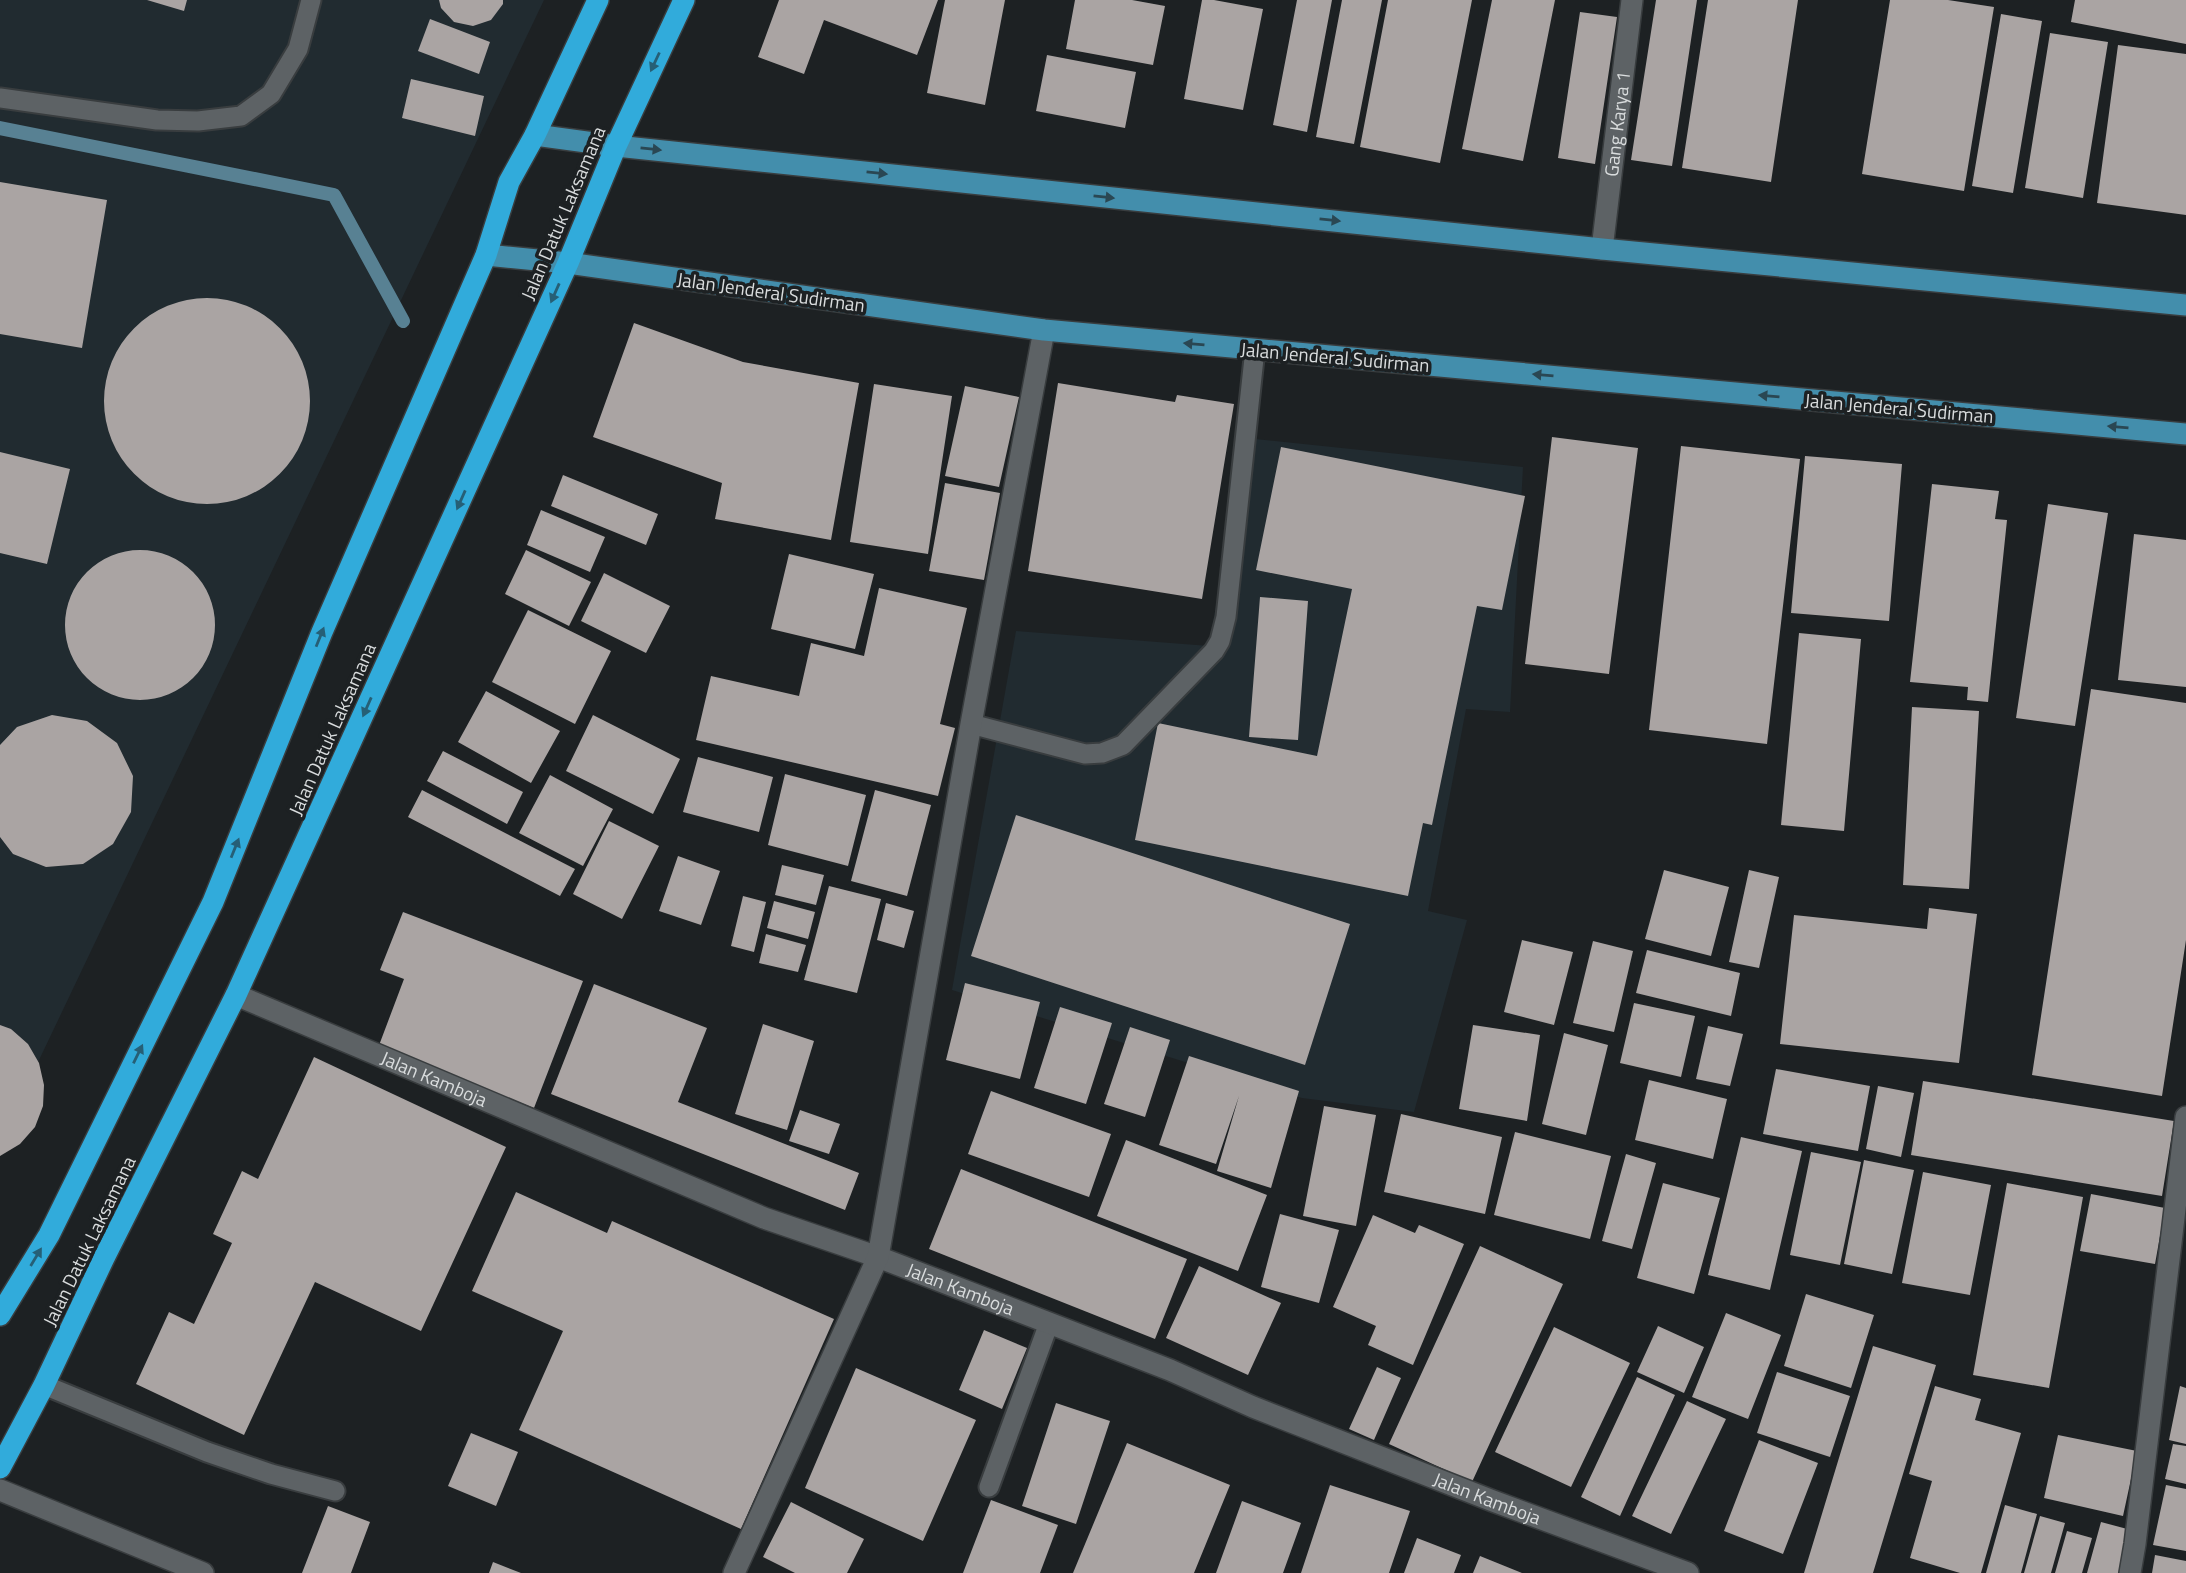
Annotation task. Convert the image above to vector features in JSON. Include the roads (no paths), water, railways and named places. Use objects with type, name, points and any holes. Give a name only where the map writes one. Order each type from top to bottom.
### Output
[{"type":"highway","name":"Jalan Datuk Laksamana","points":[[0,1315],[49,1235],[213,902],[322,632],[486,255],[509,182],[535,135],[598,0]]},
{"type":"highway","name":"Jalan Datuk Laksamana","points":[[0,1468],[44,1385],[104,1258],[236,995],[568,263],[616,146],[684,0]]},
{"type":"main road","points":[[535,135],[616,146],[1602,249],[2186,305]]},
{"type":"main road","name":"Jalan Jenderal Sudirman","points":[[486,255],[568,263],[1044,330],[2186,433]]},
{"type":"street","name":"Gang Karya 1","points":[[1602,249],[1632,0]]},
{"type":"street","points":[[734,1573],[878,1257],[971,724],[1044,330]]},
{"type":"street","name":"Jalan Kamboja","points":[[236,995],[764,1217],[878,1257],[1170,1370],[1253,1407],[1493,1501],[1688,1573]]},
{"type":"street","points":[[2130,1573],[2186,1117]]},
{"type":"street","points":[[0,1490],[203,1573]]},
{"type":"lane","points":[[0,97],[157,120],[198,121],[241,116],[271,94],[298,49],[311,0]]},
{"type":"lane","points":[[971,724],[1085,754],[1102,752],[1123,745],[1213,651],[1220,641],[1226,617],[1255,349]]},
{"type":"lane","points":[[989,1486],[1049,1323]]},
{"type":"lane","points":[[44,1385],[207,1452],[271,1474],[335,1491]]},
{"type":"waterway","points":[[0,128],[334,195],[403,321]]}]
